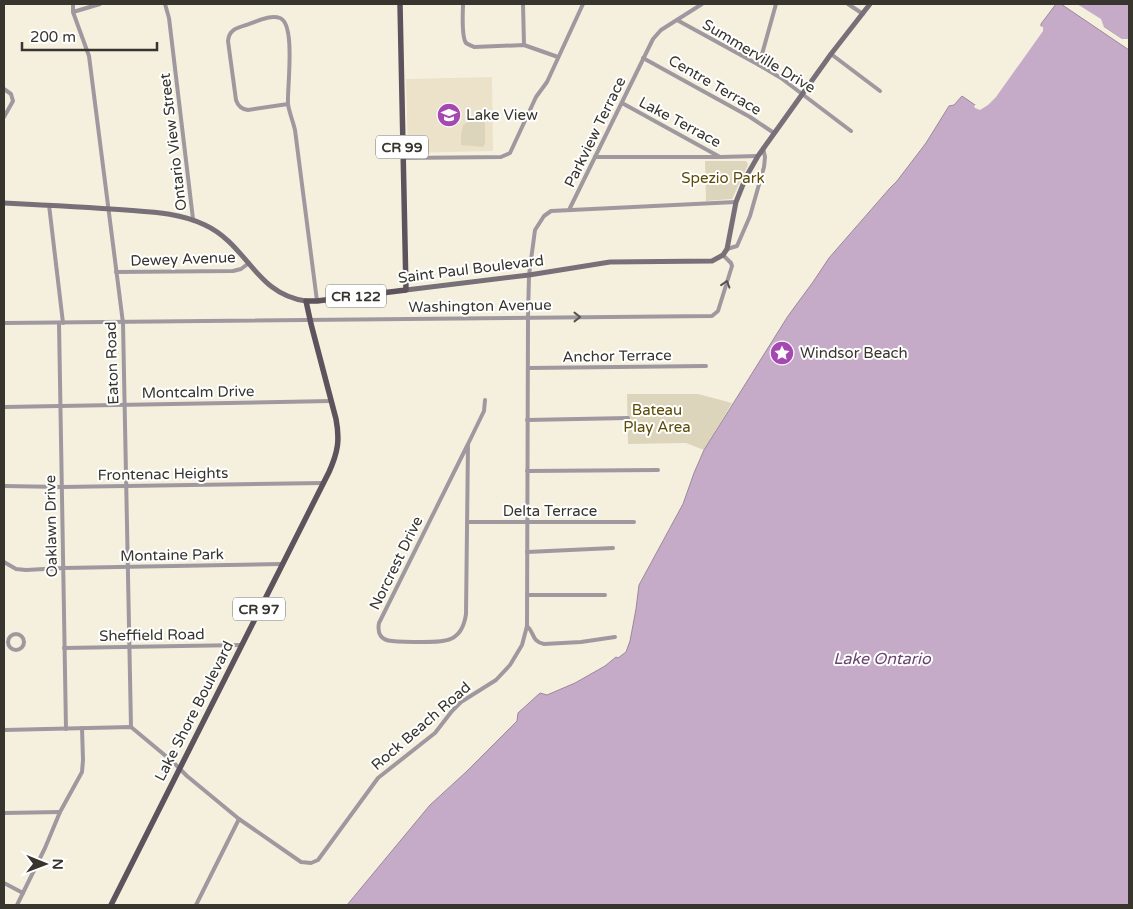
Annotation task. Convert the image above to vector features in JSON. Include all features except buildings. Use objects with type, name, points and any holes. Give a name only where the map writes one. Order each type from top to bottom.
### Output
[{"type":"main road","name":"CR 99","points":[[400,4],[406,290]]},
{"type":"main road","name":"Saint Paul Boulevard","points":[[306,301],[406,290]]},
{"type":"main road","name":"Lake Shore Boulevard","points":[[110,905],[334,461],[339,443],[339,432],[306,301]]},
{"type":"street","name":"Eaton Road","points":[[73,4],[73,12],[89,56],[123,323],[131,727]]},
{"type":"street","points":[[73,12],[100,4]]},
{"type":"street","name":"Ontario View Street","points":[[165,4],[169,18],[193,219]]},
{"type":"street","points":[[463,4],[463,36],[470,45],[474,47],[524,45],[558,57]]},
{"type":"street","points":[[523,4],[524,45]]},
{"type":"street","points":[[402,158],[501,157],[508,155],[536,97],[545,86],[584,4]]},
{"type":"street","name":"Parkview Terrace","points":[[529,275],[535,230],[544,216],[551,211],[569,210],[651,43],[658,33],[702,4]]},
{"type":"street","points":[[759,65],[776,4]]},
{"type":"street","points":[[848,4],[863,14]]},
{"type":"street","points":[[723,255],[727,249],[736,202],[746,177],[758,156],[831,54],[870,4]]},
{"type":"street","points":[[288,104],[248,110],[239,106],[236,100],[228,41],[232,30],[271,17],[279,17],[285,22],[288,29],[290,59],[288,104],[295,130],[317,301]]},
{"type":"street","name":"Summerville Drive","points":[[677,20],[759,65],[802,94],[851,131]]},
{"type":"street","points":[[831,54],[880,91]]},
{"type":"street","name":"Centre Terrace","points":[[643,58],[750,117],[774,133]]},
{"type":"street","points":[[4,90],[11,94],[13,102],[4,116]]},
{"type":"street","name":"Lake Terrace","points":[[622,103],[720,156],[758,156]]},
{"type":"street","points":[[727,249],[737,246],[750,216],[764,167],[765,156],[763,148]]},
{"type":"street","points":[[595,157],[720,156]]},
{"type":"street","points":[[569,210],[736,202]]},
{"type":"street","name":"Saint Paul Boulevard","points":[[4,203],[108,208],[168,214],[193,219],[224,236],[271,287],[287,296],[306,301]]},
{"type":"street","name":"Oaklawn Drive","points":[[49,205],[61,323],[61,487],[66,729]]},
{"type":"street","name":"Saint Paul Boulevard","points":[[406,290],[529,275],[610,262],[712,261],[723,255]]},
{"type":"street","name":"Washington Avenue","points":[[4,323],[708,316],[718,311],[732,266],[723,255]]},
{"type":"street","name":"Dewey Avenue","points":[[116,272],[233,271],[249,263]]},
{"type":"street","name":"Rock Beach Road","points":[[131,727],[239,820],[301,862],[311,863],[318,860],[378,778],[435,733],[461,702],[496,680],[510,665],[522,645],[526,626],[529,275]]},
{"type":"street","name":"Anchor Terrace","points":[[528,368],[706,366]]},
{"type":"street","name":"Norcrest Drive","points":[[468,444],[466,614],[463,628],[455,637],[445,642],[384,640],[379,635],[379,624],[468,444],[484,412],[485,400]]},
{"type":"street","name":"Montcalm Drive","points":[[4,407],[332,401]]},
{"type":"street","points":[[527,420],[628,418]]},
{"type":"street","points":[[527,471],[658,470]]},
{"type":"street","name":"Frontenac Heights","points":[[4,486],[61,487],[323,483]]},
{"type":"street","name":"Delta Terrace","points":[[467,522],[634,522]]},
{"type":"street","points":[[527,552],[613,548]]},
{"type":"street","name":"Montaine Park","points":[[4,562],[16,569],[26,570],[282,564]]},
{"type":"street","points":[[527,595],[605,595]]},
{"type":"street","points":[[526,626],[530,629],[536,640],[544,644],[581,642],[616,637]]},
{"type":"street","points":[[17,634],[23,639],[24,644],[22,648],[17,650],[10,647],[6,642],[17,634]]},
{"type":"street","name":"Sheffield Road","points":[[64,648],[241,645]]},
{"type":"street","points":[[4,730],[131,727]]},
{"type":"street","points":[[17,905],[60,812],[82,772],[82,728]]},
{"type":"street","points":[[4,813],[60,812]]},
{"type":"street","points":[[196,905],[239,820]]},
{"type":"street","points":[[4,883],[23,893]]},
{"type":"shaded area","name":"Lake View","points":[[492,77],[493,151],[408,153],[406,79]]},
{"type":"green space","points":[[472,120],[485,120],[485,144],[483,147],[461,145],[463,125]]},
{"type":"green space","name":"Spezio Park","points":[[705,161],[747,162],[748,165],[732,199],[706,201]]},
{"type":"green space","name":"Bateau Play Area","points":[[627,394],[698,394],[732,403],[704,450],[686,443],[628,444]]},
{"type":"water","name":"Lake Ontario","points":[[1056,4],[1061,4],[1129,50],[1129,905],[347,905],[430,805],[517,721],[518,713],[540,693],[547,695],[575,683],[626,652],[630,641],[639,585],[683,504],[704,450],[788,316],[829,258],[897,181],[926,143],[949,106],[954,105],[962,96],[978,107],[989,101],[1041,30],[1041,24]]},
{"type":"water","points":[[1070,4],[1129,4],[1129,44]]},
{"type":"pier","points":[[1068,4],[1077,4],[1101,19],[1104,27],[1122,39],[1129,39],[1129,46],[1069,6]]},
{"type":"pier","points":[[1040,26],[1043,27],[1043,31],[996,97],[980,110],[975,108],[975,105],[988,99],[1039,30]]},
{"type":"place","name":"Lake View","points":[[449,115]]},
{"type":"place","name":"Windsor Beach","points":[[782,353]]}]
